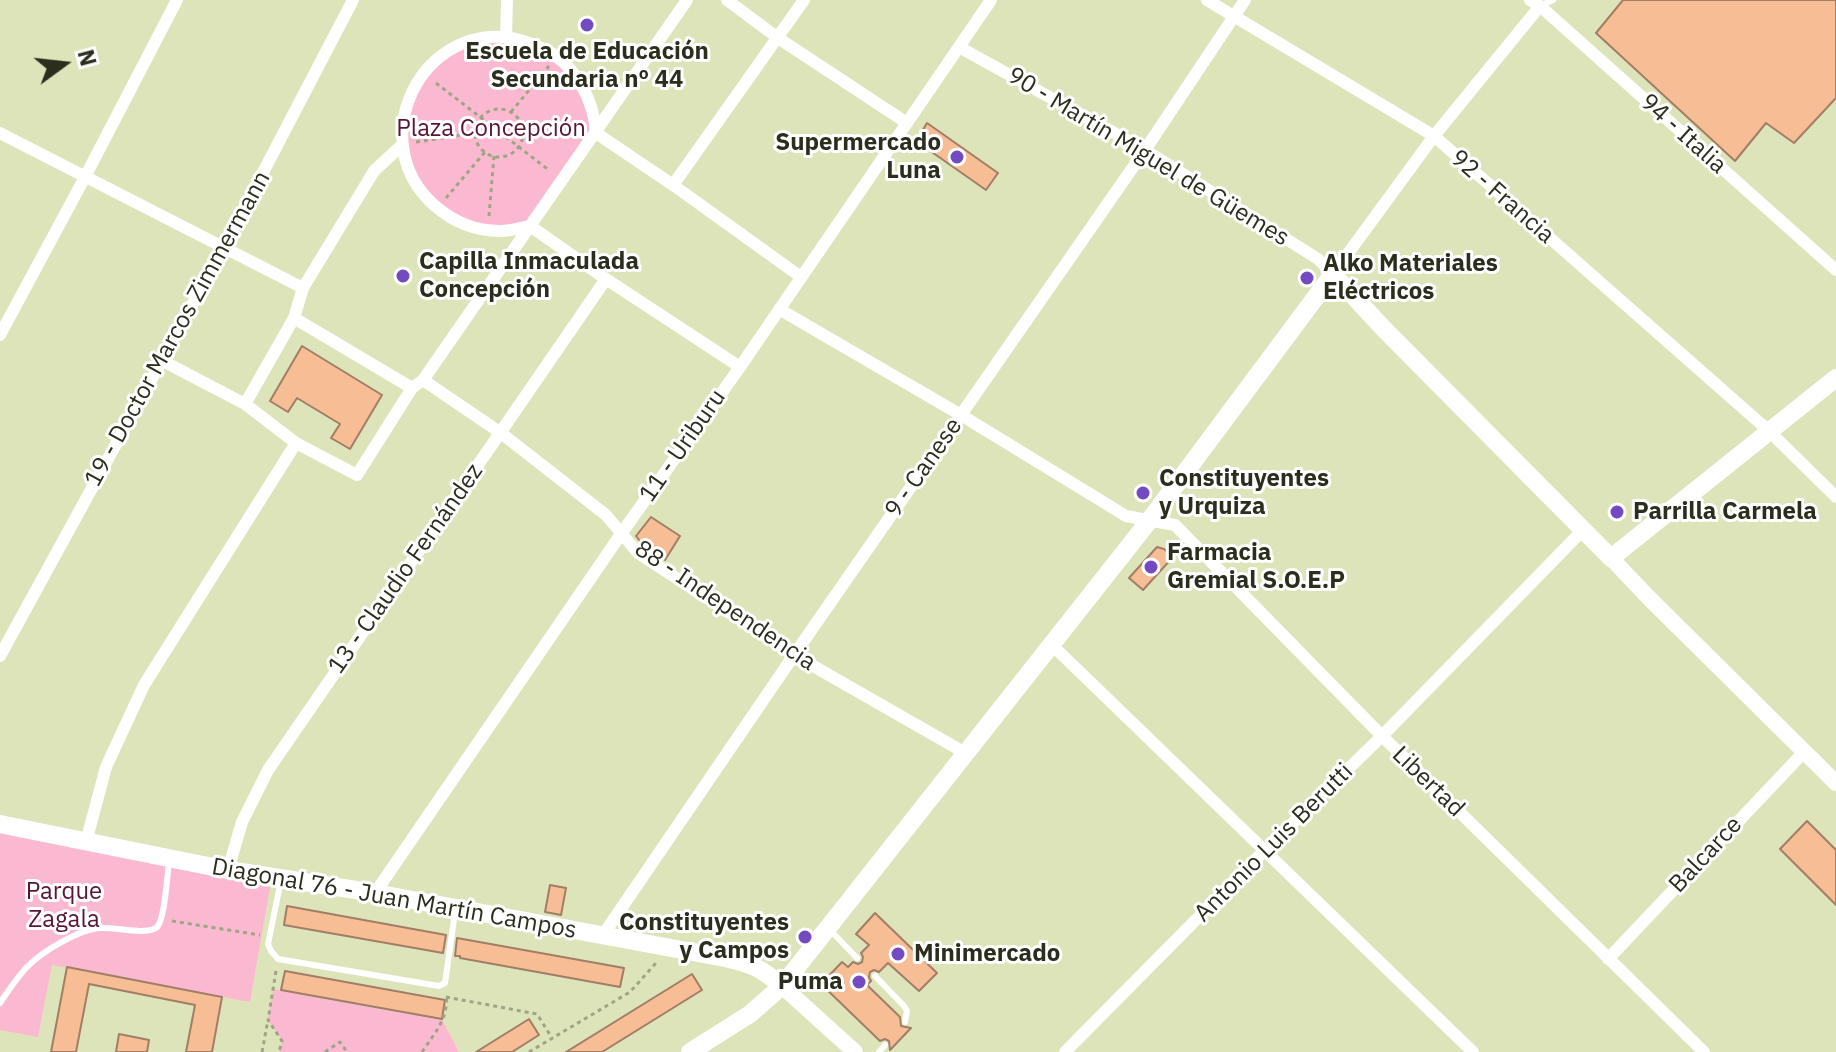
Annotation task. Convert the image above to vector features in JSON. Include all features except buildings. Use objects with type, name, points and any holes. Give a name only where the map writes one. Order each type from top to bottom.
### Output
[{"type":"main road","points":[[690,1052],[750,1014],[782,986],[1149,521],[1333,274],[1611,558],[1836,378]]},
{"type":"main road","name":"Diagonal 76 - Juan Martín Campos","points":[[0,824],[281,880],[375,893],[751,963],[782,986]]},
{"type":"street","points":[[0,335],[177,0]]},
{"type":"street","name":"19 - Doctor Marcos Zimmermann","points":[[0,656],[224,247],[353,0]]},
{"type":"street","points":[[506,37],[507,0]]},
{"type":"street","points":[[161,360],[245,404],[296,443],[357,475],[562,180],[595,127],[687,0]]},
{"type":"street","points":[[727,0],[778,38],[907,123]]},
{"type":"street","points":[[673,185],[804,0]]},
{"type":"street","name":"11 - Uriburu","points":[[375,893],[991,0]]},
{"type":"street","name":"92 - Francia","points":[[1207,0],[1434,136],[1769,431],[1836,497]]},
{"type":"street","name":"9 - Canese","points":[[603,935],[1145,150],[1245,0]]},
{"type":"street","points":[[1333,274],[1535,3]]},
{"type":"street","name":"94 - Italia","points":[[1535,3],[1836,270]]},
{"type":"street","points":[[740,367],[530,226],[501,231],[472,227],[446,216],[425,197],[409,173],[402,145],[403,113],[415,84],[435,60],[462,44],[492,37],[523,40],[556,57],[575,74],[590,102],[595,127],[801,277]]},
{"type":"street","name":"90 - Martín Miguel de Güemes","points":[[959,47],[1145,150],[1318,259],[1333,274]]},
{"type":"street","points":[[0,133],[303,288]]},
{"type":"street","points":[[245,404],[294,318],[303,288],[374,171],[402,145]]},
{"type":"street","name":"13 - Claudio Fernández","points":[[228,870],[242,822],[268,770],[606,279]]},
{"type":"street","name":"Libertad","points":[[779,309],[1126,516],[1175,525],[1382,736],[1704,1052]]},
{"type":"street","name":"88 - Independencia","points":[[294,318],[418,384],[501,433],[606,515],[638,553],[794,655],[967,754]]},
{"type":"street","points":[[86,842],[106,767],[144,685],[296,443]]},
{"type":"street","name":"Antonio Luis Berutti","points":[[1065,1052],[1382,736],[1583,530]]},
{"type":"street","points":[[1611,558],[1836,783]]},
{"type":"street","points":[[1052,645],[1473,1052]]},
{"type":"street","name":"Balcarce","points":[[1608,959],[1804,752]]},
{"type":"street","points":[[782,986],[855,1052]]},
{"type":"lane","points":[[1535,3],[1553,0]]},
{"type":"lane","points":[[0,1003],[28,966],[73,937],[101,928],[144,931],[159,925],[169,859]]},
{"type":"lane","points":[[281,880],[268,944],[278,959],[439,986],[445,983],[455,908]]},
{"type":"lane","points":[[828,929],[857,958]]},
{"type":"lane","points":[[875,976],[904,1006],[907,1011],[905,1022]]},
{"type":"lane","points":[[879,1052],[885,1045]]},
{"type":"path","points":[[511,112],[556,57]]},
{"type":"path","points":[[423,73],[562,180]]},
{"type":"path","points":[[497,109],[511,112],[519,119],[522,129],[518,146],[510,154],[494,156],[485,152],[475,133],[480,117],[497,109]]},
{"type":"path","points":[[522,129],[595,127]]},
{"type":"path","points":[[402,145],[475,133]]},
{"type":"path","points":[[437,208],[485,152]]},
{"type":"path","points":[[488,229],[494,156]]},
{"type":"path","points":[[161,919],[270,937]]},
{"type":"path","points":[[529,1052],[630,992],[669,948]]},
{"type":"path","points":[[262,1052],[278,959]]},
{"type":"path","points":[[422,1052],[443,1021],[447,1001],[445,983]]},
{"type":"path","points":[[268,1020],[282,1041],[279,1052]]},
{"type":"path","points":[[325,1052],[340,1042],[347,1052]]},
{"type":"green space","name":"Plaza Concepción","points":[[523,40],[575,74],[595,121],[530,226],[501,231],[446,216],[409,173],[403,113],[415,84],[462,44]]},
{"type":"green space","name":"Parque Zagala","points":[[0,831],[270,887],[250,1002],[52,965],[38,1037],[0,1030]]},
{"type":"green space","points":[[273,989],[442,1019],[459,1052],[279,1052],[282,1041],[268,1020]]},
{"type":"place","name":"Escuela de Educación Secundaria nº 44","points":[[587,25]]},
{"type":"place","name":"Supermercado Luna","points":[[957,157]]},
{"type":"place","name":"Capilla Inmaculada Concepción","points":[[403,276]]},
{"type":"place","name":"Alko Materiales Eléctricos","points":[[1307,278]]},
{"type":"place","name":"Constituyentes y Urquiza","points":[[1143,493]]},
{"type":"place","name":"Parrilla Carmela","points":[[1617,512]]},
{"type":"place","name":"Farmacia Gremial S.O.E.P","points":[[1151,567]]},
{"type":"place","name":"Constituyentes y Campos","points":[[805,937]]},
{"type":"place","name":"Minimercado","points":[[898,954]]},
{"type":"place","name":"Puma","points":[[859,982]]}]
